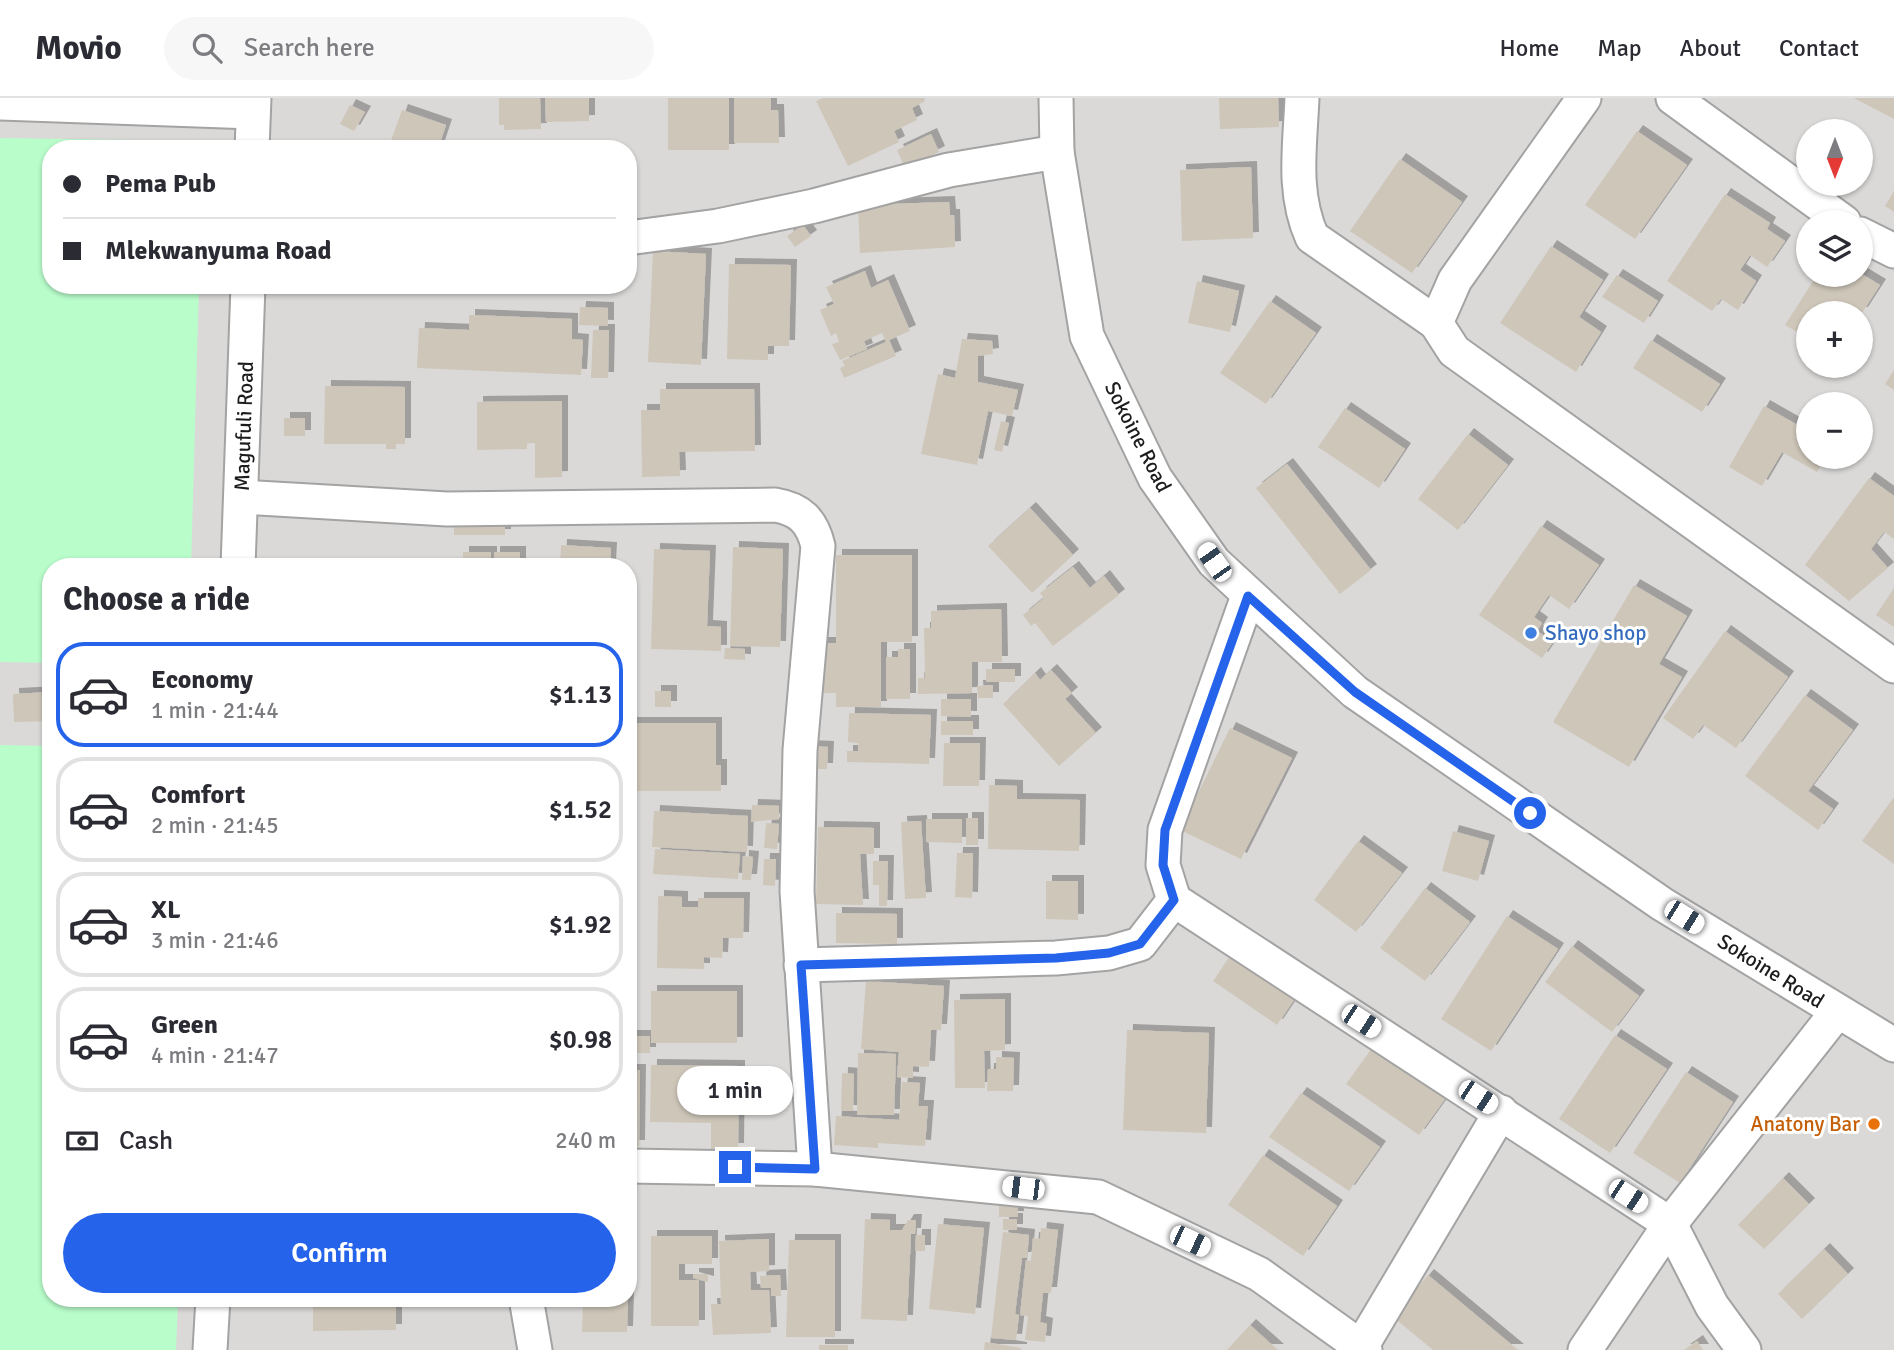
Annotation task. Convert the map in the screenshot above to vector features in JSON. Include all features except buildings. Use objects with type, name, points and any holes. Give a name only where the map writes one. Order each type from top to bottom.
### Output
[{"type":"street","name":"Sokoine Road","points":[[1056,98],[1057,152],[1087,336],[1155,478],[1214,562],[1355,692],[1662,904],[1894,1045]]},
{"type":"street","points":[[1302,98],[1298,191],[1303,216],[1312,237],[1436,323],[1454,351],[1894,666]]},
{"type":"street","points":[[1436,323],[1455,280],[1584,98]]},
{"type":"street","points":[[1673,98],[1827,210]]},
{"type":"street","points":[[0,103],[254,105],[253,140]]},
{"type":"street","points":[[637,237],[718,226],[814,206],[949,170],[1057,152]]},
{"type":"street","points":[[1873,240],[1894,251]]},
{"type":"street","name":"Magufuli Road","points":[[238,558],[248,294]]},
{"type":"street","points":[[241,497],[447,509],[775,505],[792,508],[803,516],[814,530],[818,546],[800,750],[797,891],[815,1169]]},
{"type":"street","points":[[1248,596],[1165,830],[1163,865],[1174,900],[1670,1224],[1712,1306],[1744,1350]]},
{"type":"street","points":[[801,965],[1056,958],[1109,953],[1140,944],[1174,900]]},
{"type":"street","points":[[1585,1350],[1670,1224],[1837,1012]]},
{"type":"street","points":[[637,1166],[815,1169],[1098,1197],[1259,1273],[1363,1348],[1501,1112]]},
{"type":"street","points":[[211,1350],[213,1307]]},
{"type":"street","points":[[528,1307],[535,1350]]},
{"type":"shaded area","points":[[0,98],[1894,98],[1894,1350],[0,1350]]},
{"type":"green space","points":[[0,138],[135,140],[42,140],[42,294],[199,294],[191,558],[42,558],[42,663],[0,662]]},
{"type":"green space","points":[[0,745],[42,746],[42,1307],[178,1307],[176,1350],[0,1350]]},
{"type":"place","name":"Shayo shop","points":[[1531,633]]},
{"type":"place","name":"Anatony Bar","points":[[1874,1124]]},
{"type":"route","points":[[735,1167],[815,1169],[801,965],[1056,958],[1109,953],[1140,944],[1174,900],[1163,865],[1165,830],[1248,596],[1355,692],[1530,813]]}]
